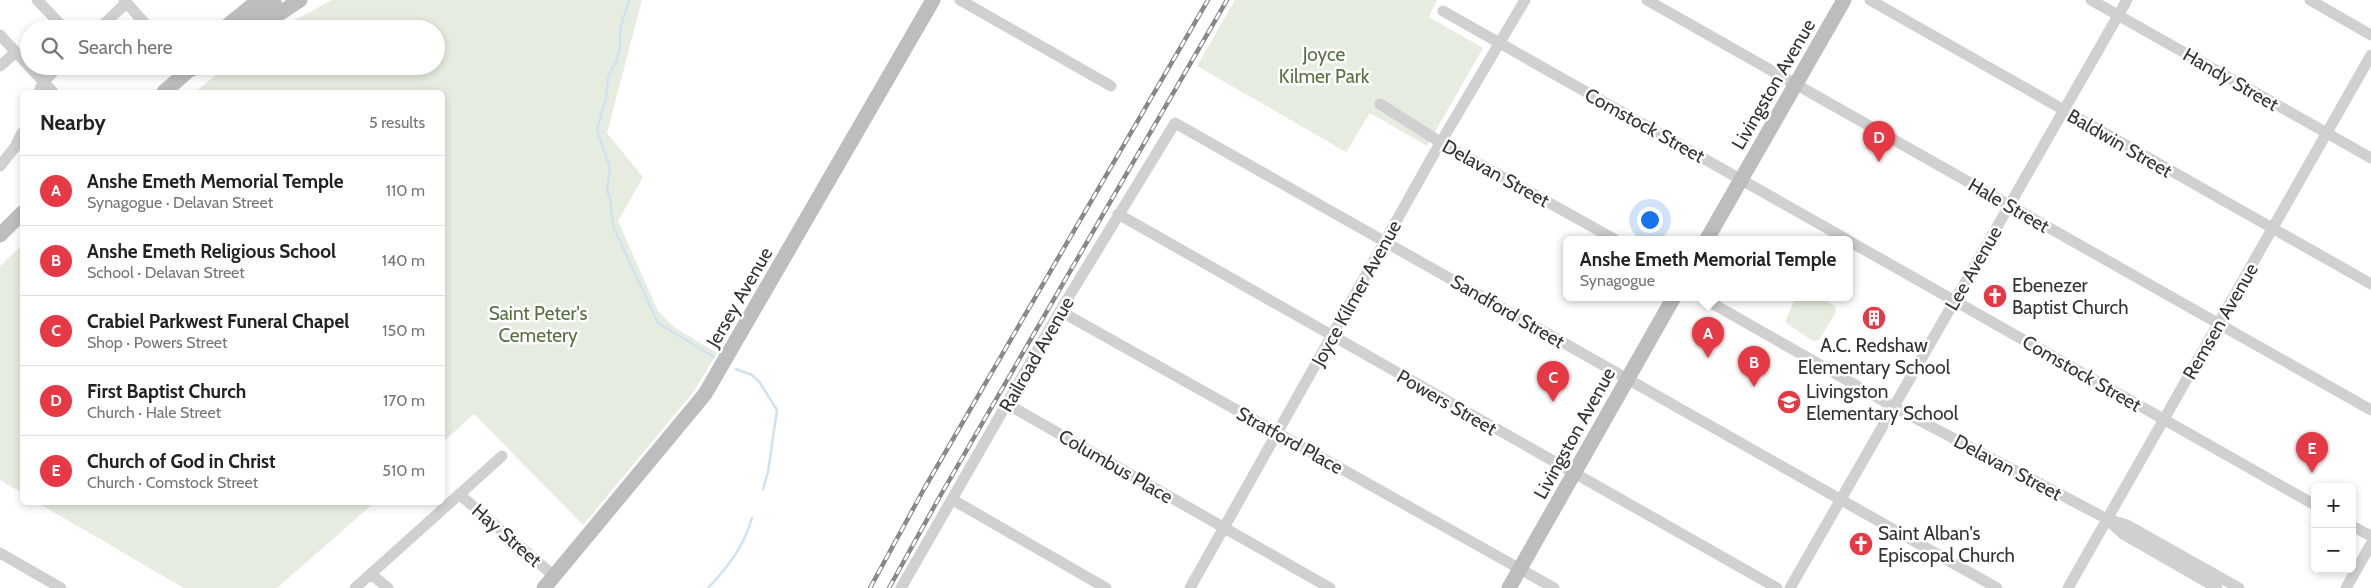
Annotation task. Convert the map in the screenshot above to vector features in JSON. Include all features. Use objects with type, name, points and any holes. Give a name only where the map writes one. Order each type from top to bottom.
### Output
[{"type":"main road","points":[[234,20],[259,0]]},
{"type":"main road","points":[[252,20],[276,3],[300,0]]},
{"type":"main road","name":"Jersey Avenue","points":[[549,582],[706,394],[933,0]]},
{"type":"main road","name":"Livingston Avenue","points":[[1709,236],[1844,0]]},
{"type":"main road","points":[[263,20],[276,3]]},
{"type":"main road","points":[[166,90],[183,75]]},
{"type":"main road","points":[[0,235],[20,215]]},
{"type":"main road","name":"Livingston Avenue","points":[[1510,588],[1672,301]]},
{"type":"street","points":[[37,0],[56,20]]},
{"type":"street","points":[[960,0],[1111,86]]},
{"type":"street","name":"Joyce Kilmer Avenue","points":[[1190,588],[1440,142],[1525,0]]},
{"type":"street","name":"Hale Street","points":[[1647,0],[2371,410]]},
{"type":"street","name":"Baldwin Street","points":[[1870,0],[2371,284]]},
{"type":"street","name":"Handy Street","points":[[2091,0],[2371,158]]},
{"type":"street","name":"Lee Avenue","points":[[1790,588],[2127,0]]},
{"type":"street","points":[[2310,0],[2371,35]]},
{"type":"street","points":[[108,20],[125,2],[142,20]]},
{"type":"street","name":"Comstock Street","points":[[1443,11],[1841,236]]},
{"type":"street","points":[[0,35],[20,56]]},
{"type":"street","points":[[0,66],[16,52]]},
{"type":"street","name":"Remsen Avenue","points":[[2068,588],[2371,55]]},
{"type":"street","points":[[34,75],[41,87],[51,75]]},
{"type":"street","name":"Delavan Street","points":[[1380,104],[1440,142],[1609,236]]},
{"type":"street","name":"Railroad Avenue","points":[[901,588],[1060,311],[1175,123]]},
{"type":"street","name":"Sandford Street","points":[[1175,123],[1997,588]]},
{"type":"street","points":[[0,166],[15,147],[20,137]]},
{"type":"street","name":"Powers Street","points":[[1118,214],[1777,588]]},
{"type":"street","name":"Comstock Street","points":[[1853,243],[2311,502]]},
{"type":"street","name":"Delavan Street","points":[[1708,301],[1894,407],[2107,519],[2127,525],[2239,588]]},
{"type":"street","name":"Stratford Place","points":[[1060,311],[1554,588]]},
{"type":"street","name":"Columbus Place","points":[[1007,404],[1330,588]]},
{"type":"street","points":[[355,588],[502,456]]},
{"type":"street","name":"Hay Street","points":[[459,494],[549,582]]},
{"type":"street","points":[[953,500],[1106,588]]},
{"type":"street","name":"Delavan Street","points":[[2107,519],[2123,534],[2217,588]]},
{"type":"street","points":[[2356,528],[2371,536]]},
{"type":"street","points":[[2346,588],[2371,544]]},
{"type":"street","points":[[0,553],[61,588]]},
{"type":"street","points":[[371,574],[388,588]]},
{"type":"green space","name":"Saint Peter's Cemetery","points":[[332,0],[642,0],[607,133],[643,177],[618,221],[658,311],[674,327],[717,353],[694,391],[583,525],[474,414],[445,440],[445,90],[197,90],[216,75],[445,75],[445,20],[295,20]]},
{"type":"green space","name":"Joyce Kilmer Park","points":[[1235,0],[1437,0],[1429,17],[1483,48],[1427,146],[1370,113],[1346,152],[1197,66]]},
{"type":"green space","points":[[20,247],[20,492],[0,480],[0,266]]},
{"type":"green space","points":[[1794,301],[1827,301],[1835,306],[1836,312],[1819,340],[1813,341],[1785,322]]},
{"type":"green space","points":[[41,505],[372,505],[277,588],[184,588]]},
{"type":"waterway","points":[[629,0],[620,29],[620,47],[616,62],[608,77],[606,98],[597,130],[610,168],[607,191],[610,198],[613,226],[658,323],[714,357]]},
{"type":"waterway","points":[[736,369],[752,375],[760,383],[777,410],[768,472],[763,489]]},
{"type":"waterway","points":[[708,588],[734,556],[745,538],[752,518]]},
{"type":"railway","points":[[870,588],[924,489],[1208,0]]},
{"type":"railway","points":[[889,588],[939,498],[1227,0]]},
{"type":"place","name":"First Baptist Church","points":[[1879,162]]},
{"type":"place","name":"Ebenezer Baptist Church","points":[[1995,296]]},
{"type":"place","name":"A.C. Redshaw Elementary School","points":[[1874,318]]},
{"type":"place","name":"Anshe Emeth Memorial Temple","points":[[1708,358]]},
{"type":"place","name":"Anshe Emeth Religious School","points":[[1754,387]]},
{"type":"place","name":"Crabiel Parkwest Funeral Chapel","points":[[1553,402]]},
{"type":"place","name":"Livingston Elementary School","points":[[1789,402]]},
{"type":"place","name":"Church of God in Christ","points":[[2312,473]]},
{"type":"place","name":"Saint Alban's Episcopal Church","points":[[1861,544]]}]
